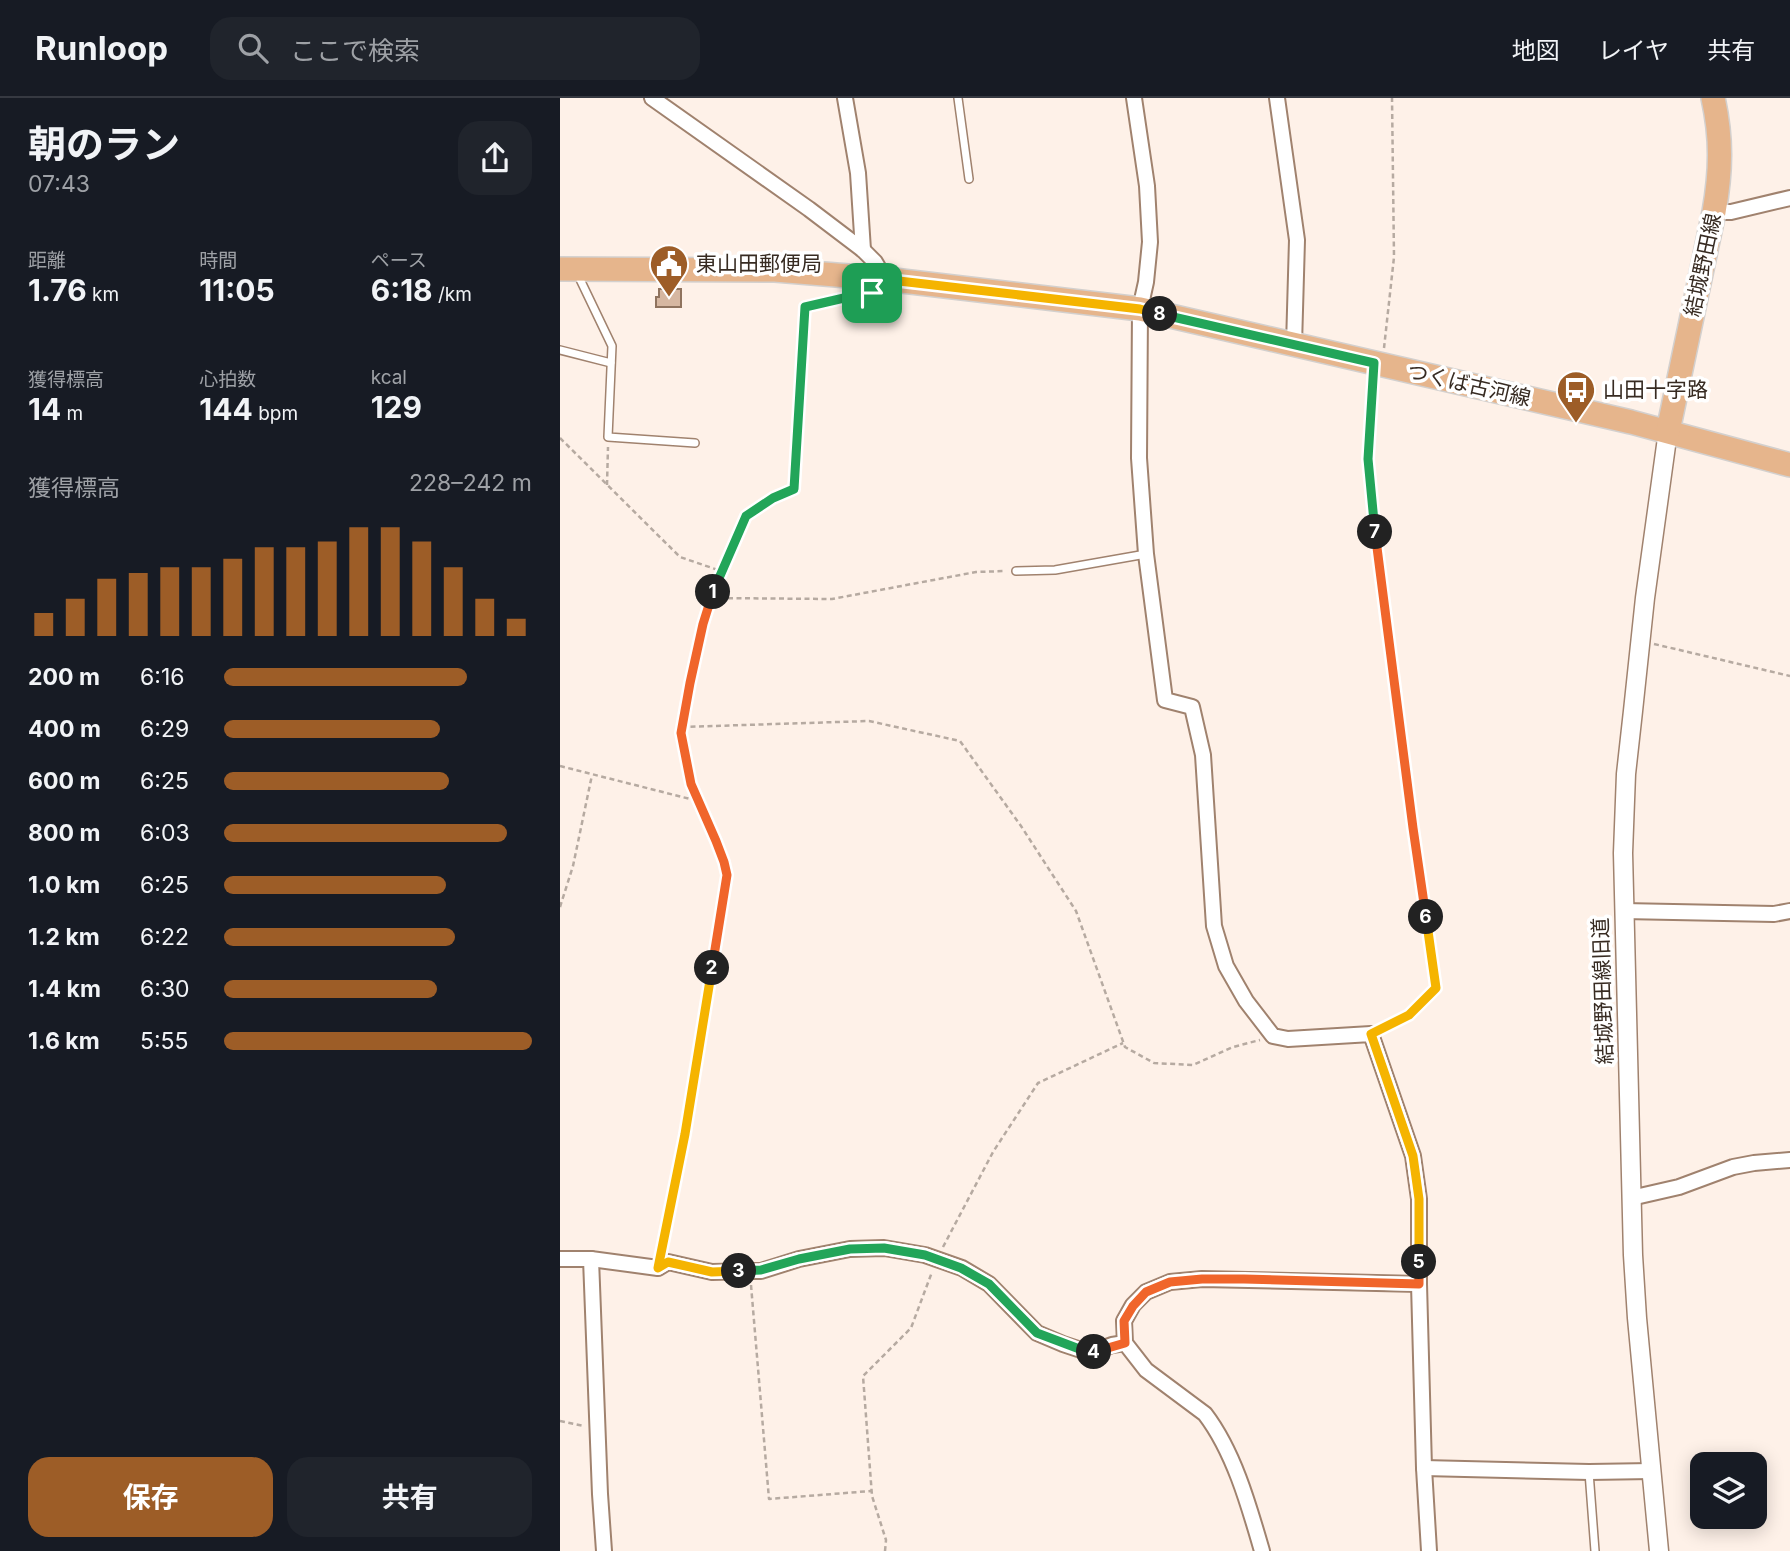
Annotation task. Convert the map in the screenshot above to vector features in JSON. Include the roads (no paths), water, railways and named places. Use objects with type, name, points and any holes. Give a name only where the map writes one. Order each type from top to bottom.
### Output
[{"type":"main road","name":"結城野田線","points":[[1668,431],[1720,178],[1720,152],[1713,98]]},
{"type":"main road","name":"つくば古河線","points":[[568,269],[747,270],[879,279],[1140,309],[1668,431],[1790,465]]},
{"type":"street","points":[[652,98],[863,250],[875,262],[879,279]]},
{"type":"street","points":[[845,98],[858,173],[863,250]]},
{"type":"street","points":[[1134,98],[1147,186],[1150,242],[1140,309],[1139,458],[1146,554],[1166,701],[1192,707],[1203,755],[1214,926],[1226,966],[1246,1001],[1273,1036],[1288,1039],[1371,1034],[1413,1156],[1419,1199],[1424,1468],[1429,1551]]},
{"type":"street","points":[[1277,98],[1297,240],[1294,345]]},
{"type":"street","points":[[1714,212],[1731,212],[1790,198]]},
{"type":"street","name":"結城野田線旧道","points":[[1659,1551],[1637,1318],[1631,1198],[1623,853],[1626,774],[1640,641],[1668,431]]},
{"type":"street","points":[[1623,911],[1774,915],[1790,911]]},
{"type":"street","points":[[1631,1198],[1679,1187],[1733,1167],[1790,1160]]},
{"type":"street","points":[[560,1259],[591,1259],[658,1268],[668,1262],[712,1272],[750,1271],[850,1249],[884,1248],[925,1255],[961,1268],[989,1284],[1037,1333],[1090,1353],[1125,1343]]},
{"type":"street","points":[[591,1259],[604,1551]]},
{"type":"street","points":[[1262,1551],[1230,1456],[1213,1424],[1205,1414],[1146,1370],[1125,1343],[1124,1321],[1146,1292],[1170,1282],[1244,1279],[1419,1284]]},
{"type":"street","points":[[1424,1468],[1652,1471]]},
{"type":"lane","points":[[958,98],[969,179]]},
{"type":"lane","points":[[568,269],[612,346],[608,437],[695,443]]},
{"type":"lane","points":[[746,516],[773,498],[794,489],[805,307],[872,293],[879,279]]},
{"type":"lane","points":[[560,350],[611,363]]},
{"type":"lane","points":[[1016,571],[1055,570],[1146,554]]},
{"type":"lane","points":[[1589,1472],[1595,1551]]},
{"type":"place","name":"東山田郵便局","points":[[669,298]]},
{"type":"place","name":"山田十字路","points":[[1576,424]]}]
